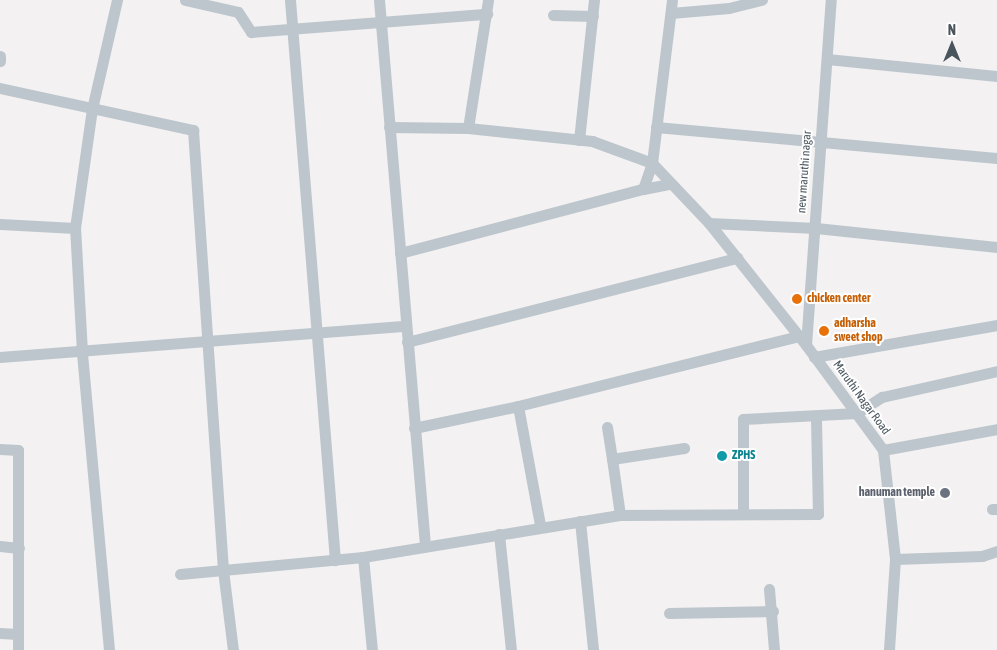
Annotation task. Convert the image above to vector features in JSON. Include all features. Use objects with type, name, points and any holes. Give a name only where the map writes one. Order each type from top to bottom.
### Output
[{"type":"street","points":[[108,650],[82,352],[75,228],[92,109],[117,0]]},
{"type":"street","points":[[185,0],[238,12],[251,32],[487,14]]},
{"type":"street","points":[[290,0],[315,331],[335,560]]},
{"type":"street","points":[[379,0],[425,545]]},
{"type":"street","points":[[468,128],[488,0]]},
{"type":"street","points":[[579,140],[594,0]]},
{"type":"street","points":[[643,189],[652,163],[672,0]]},
{"type":"street","points":[[671,13],[729,8],[762,0]]},
{"type":"street","name":"new maruthi nagar","points":[[802,340],[816,228],[831,0]]},
{"type":"street","points":[[553,15],[593,16]]},
{"type":"street","points":[[0,56],[0,61]]},
{"type":"street","points":[[826,59],[997,76]]},
{"type":"street","points":[[0,88],[193,130],[223,570],[233,650]]},
{"type":"street","points":[[389,128],[468,128],[592,141],[652,163]]},
{"type":"street","points":[[656,128],[821,141],[997,158]]},
{"type":"street","name":"Maruthi Nagar Road","points":[[652,163],[669,184],[709,223],[802,340],[883,450],[895,559],[889,650]]},
{"type":"street","points":[[400,253],[643,189],[669,184]]},
{"type":"street","points":[[709,223],[816,228],[997,246]]},
{"type":"street","points":[[0,224],[75,228]]},
{"type":"street","points":[[407,342],[737,258]]},
{"type":"street","points":[[814,357],[997,325]]},
{"type":"street","points":[[0,357],[208,342],[315,331],[406,326]]},
{"type":"street","points":[[414,428],[518,406],[802,340]]},
{"type":"street","points":[[743,513],[744,419],[857,413],[882,397],[997,371]]},
{"type":"street","points":[[518,406],[540,526]]},
{"type":"street","points":[[180,574],[335,560],[540,526],[620,515],[818,514],[816,416]]},
{"type":"street","points":[[607,427],[620,515]]},
{"type":"street","points":[[883,450],[997,429]]},
{"type":"street","points":[[612,459],[684,448]]},
{"type":"street","points":[[0,449],[18,450],[18,650]]},
{"type":"street","points":[[580,521],[594,650]]},
{"type":"street","points":[[499,534],[511,650]]},
{"type":"street","points":[[0,546],[19,548]]},
{"type":"street","points":[[895,559],[982,556],[997,551]]},
{"type":"street","points":[[363,556],[372,650]]},
{"type":"street","points":[[769,589],[773,611],[774,650]]},
{"type":"street","points":[[669,613],[773,611]]},
{"type":"street","points":[[0,633],[18,634]]},
{"type":"place","name":"chicken center","points":[[797,299]]},
{"type":"place","name":"adharsha sweet shop","points":[[824,331]]},
{"type":"place","name":"ZPHS","points":[[722,456]]},
{"type":"place","name":"hanuman temple","points":[[945,493]]}]
